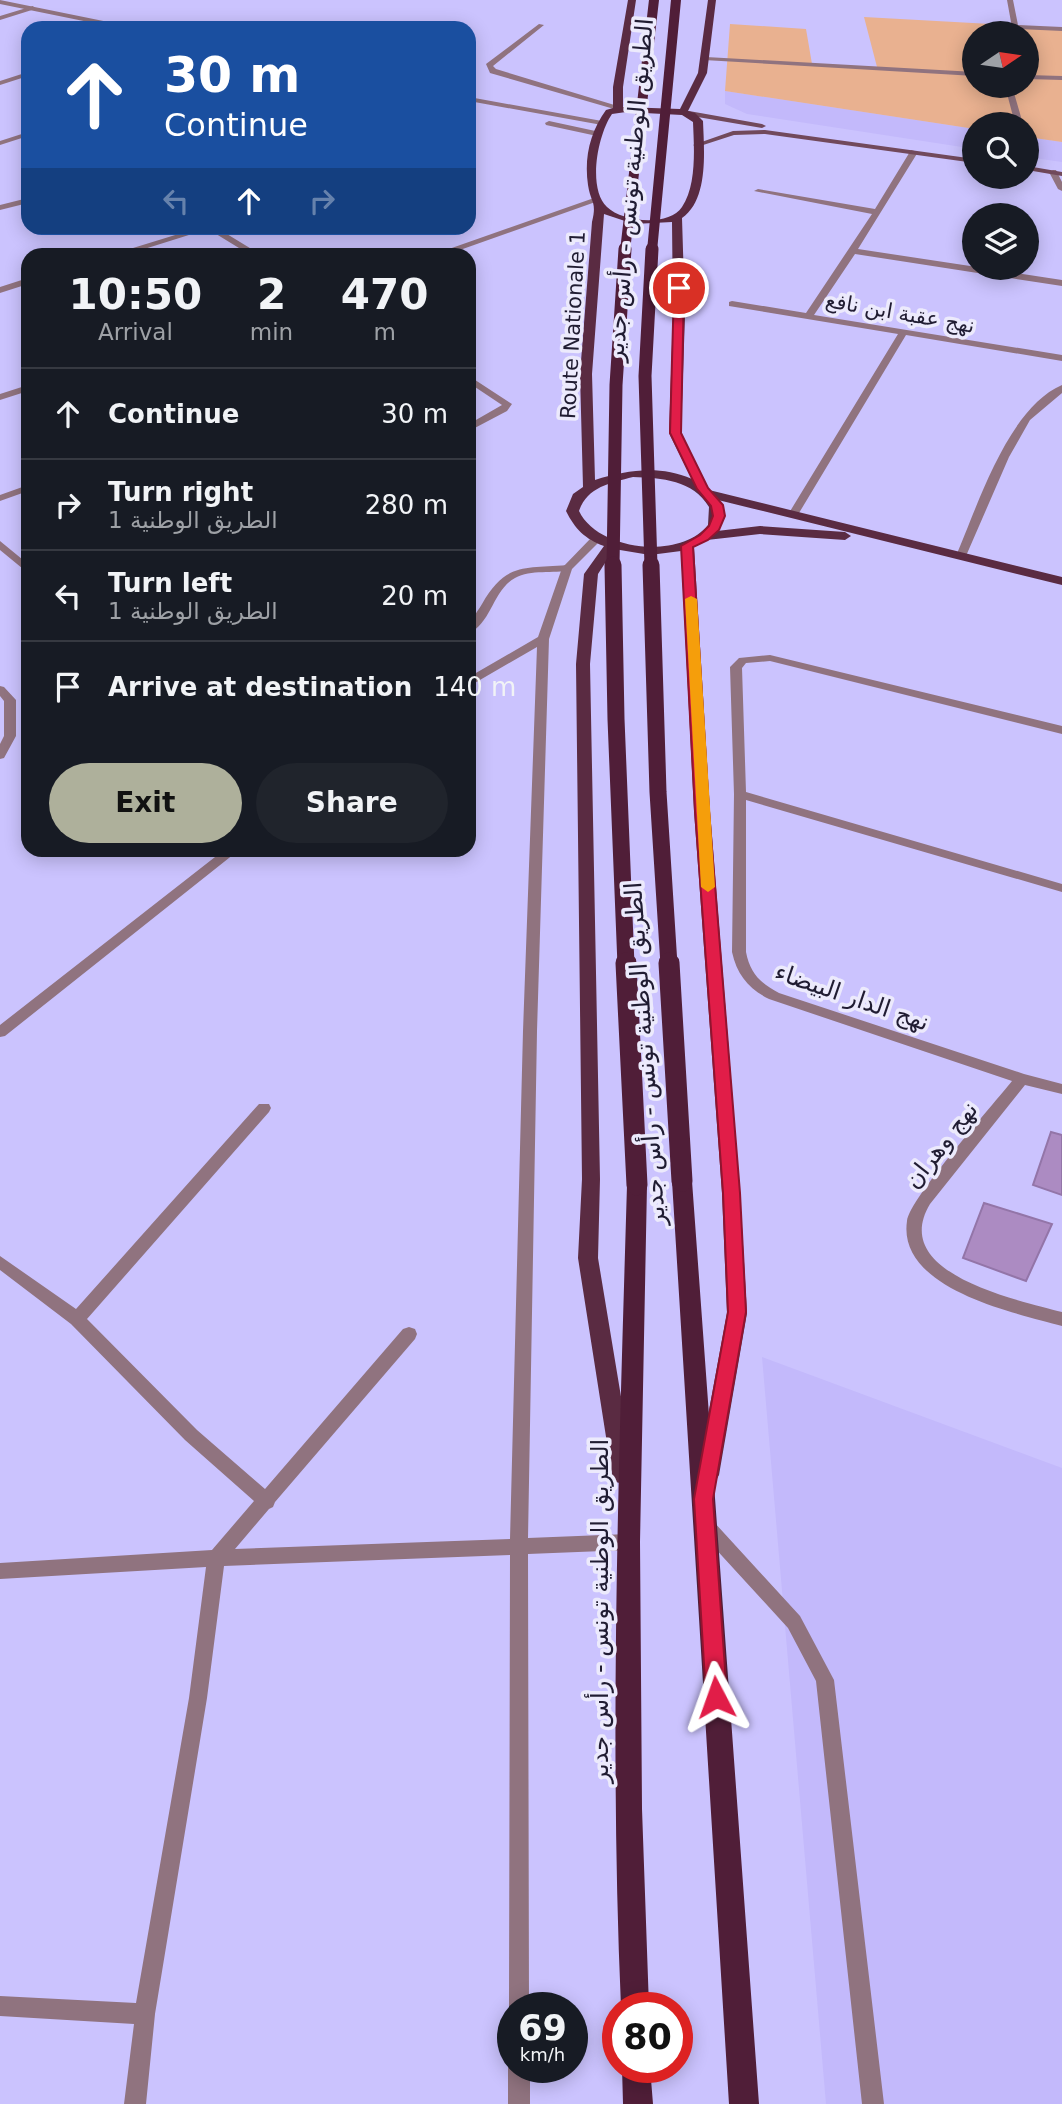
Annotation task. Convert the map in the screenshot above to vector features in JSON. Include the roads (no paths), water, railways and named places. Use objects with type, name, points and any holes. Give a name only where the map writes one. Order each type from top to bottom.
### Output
[{"type":"highway","name":"الطريق الوطنية تونس - رأس جدير","points":[[635,1992],[629,1809],[628,1542],[637,1185],[614,675],[614,442],[623,275],[654,0]]},
{"type":"highway","name":"الطريق الوطنية تونس - رأس جدير","points":[[676,0],[655,201],[645,376],[658,792],[744,2104]]},
{"type":"highway","points":[[637,2083],[638,2104]]},
{"type":"main road","points":[[618,109],[618,87],[632,0]]},
{"type":"main road","points":[[686,113],[697,92],[706,58],[712,0]]},
{"type":"main road","points":[[686,113],[698,121],[687,209],[677,217],[660,222],[636,221],[614,216],[599,204],[592,166],[597,134],[609,113],[618,109],[686,113],[804,135],[962,159]]},
{"type":"main road","points":[[697,145],[722,135],[743,131],[804,135]]},
{"type":"main road","points":[[1039,171],[1057,173]]},
{"type":"main road","name":"Route Nationale 1","points":[[589,486],[586,374],[599,204]]},
{"type":"main road","points":[[677,217],[679,315],[675,433],[706,492],[717,505],[719,516],[714,528],[687,546],[649,552],[603,543],[575,523],[573,503],[589,486],[609,477],[633,473],[659,474],[684,480],[706,492],[1062,581]]},
{"type":"main road","points":[[704,537],[760,530],[795,531],[911,544]]},
{"type":"main road","points":[[603,543],[591,574],[583,664],[591,1179],[588,1258],[629,1512]]},
{"type":"main road","points":[[687,546],[702,811],[731,1193],[737,1312],[704,1499]]},
{"type":"street","points":[[1010,0],[1014,21]]},
{"type":"street","points":[[0,2],[95,21]]},
{"type":"street","points":[[0,18],[33,8]]},
{"type":"street","points":[[0,10],[55,21]]},
{"type":"street","points":[[541,25],[489,65],[491,69],[618,109]]},
{"type":"street","points":[[1040,29],[1062,29]]},
{"type":"street","points":[[706,58],[962,73]]},
{"type":"street","points":[[0,83],[21,77]]},
{"type":"street","points":[[1040,77],[1062,78]]},
{"type":"street","points":[[476,100],[602,123]]},
{"type":"street","points":[[476,108],[597,134]]},
{"type":"street","points":[[0,143],[21,136]]},
{"type":"street","points":[[809,315],[853,251],[914,152]]},
{"type":"street","points":[[1057,173],[1062,189]]},
{"type":"street","points":[[758,191],[876,212]]},
{"type":"street","points":[[0,208],[21,203]]},
{"type":"street","points":[[459,248],[599,204]]},
{"type":"street","points":[[138,248],[182,235]]},
{"type":"street","points":[[224,235],[246,248]]},
{"type":"street","points":[[853,251],[1062,283]]},
{"type":"street","points":[[0,290],[21,283]]},
{"type":"street","name":"نهج عقبة ابن نافع","points":[[732,304],[1062,358]]},
{"type":"street","points":[[794,513],[904,331]]},
{"type":"street","points":[[476,384],[507,404],[504,409],[476,424]]},
{"type":"street","points":[[961,556],[1004,457],[1026,418],[1062,388]]},
{"type":"street","points":[[0,397],[21,390]]},
{"type":"street","points":[[0,498],[21,490]]},
{"type":"street","points":[[476,624],[502,582],[516,573],[567,568],[603,543]]},
{"type":"street","points":[[0,544],[21,563]]},
{"type":"street","points":[[519,1992],[519,1545],[530,1031],[543,639],[567,568]]},
{"type":"street","points":[[476,678],[543,639]]},
{"type":"street","name":"نهج الدار البيضاء","points":[[1062,730],[770,657],[743,660],[736,667],[740,794],[739,952],[741,965],[757,987],[774,996],[1022,1079],[1062,1089]]},
{"type":"street","points":[[0,689],[10,700],[10,736],[0,755]]},
{"type":"street","points":[[740,794],[1062,888]]},
{"type":"street","points":[[0,1032],[224,857]]},
{"type":"street","name":"نهج وهران","points":[[1022,1079],[925,1200],[914,1221],[915,1242],[924,1260],[937,1273],[971,1291],[1062,1319]]},
{"type":"street","points":[[77,1319],[264,1108]]},
{"type":"street","points":[[0,1262],[77,1319],[191,1435],[267,1502]]},
{"type":"street","points":[[135,2104],[145,2014],[198,1698],[216,1558],[409,1334]]},
{"type":"street","points":[[705,1525],[794,1622],[825,1680],[873,2104]]},
{"type":"street","points":[[0,1571],[216,1558],[628,1542]]},
{"type":"street","points":[[0,2006],[145,2014]]},
{"type":"street","points":[[519,2083],[519,2104]]}]
